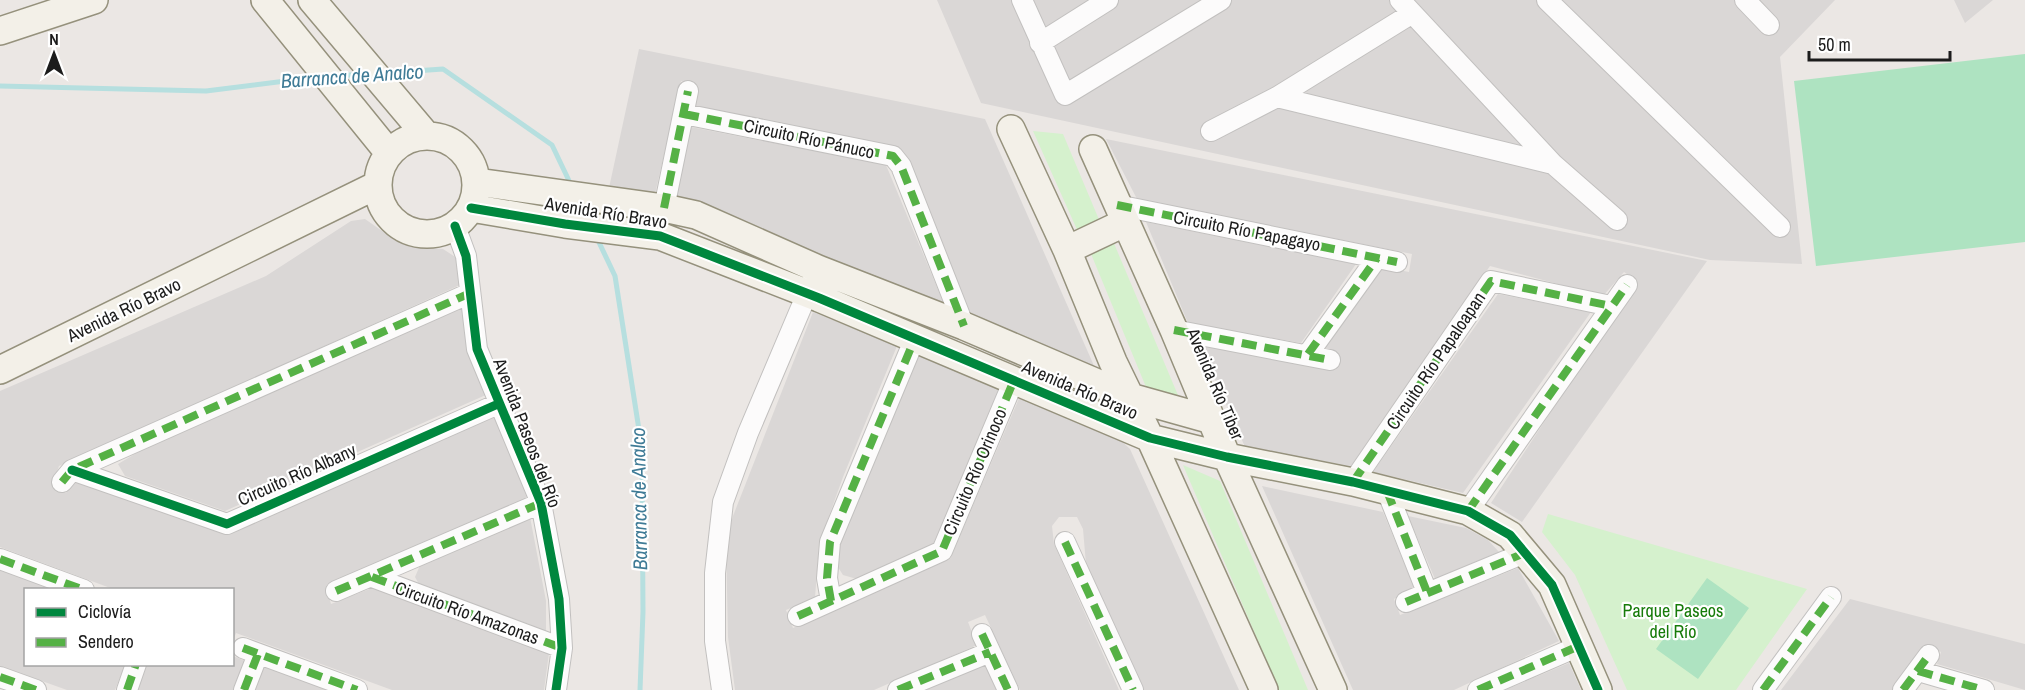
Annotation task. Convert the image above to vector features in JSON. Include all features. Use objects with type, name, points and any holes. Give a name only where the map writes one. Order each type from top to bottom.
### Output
[{"type":"street","points":[[0,31],[94,0]]},
{"type":"street","points":[[265,0],[389,153]]},
{"type":"street","points":[[312,0],[426,135]]},
{"type":"street","points":[[1022,0],[1065,95],[1221,0]]},
{"type":"street","points":[[1547,0],[1780,227]]},
{"type":"street","points":[[1745,0],[1769,25]]},
{"type":"street","points":[[1040,43],[1097,3]]},
{"type":"street","points":[[1211,131],[1277,97],[1405,7],[1553,164],[1617,220]]},
{"type":"street","points":[[664,207],[688,91]]},
{"type":"street","points":[[1277,97],[1553,164]]},
{"type":"street","name":"Circuito Río Pánuco","points":[[684,114],[893,156],[901,166],[964,326]]},
{"type":"street","points":[[1011,129],[1067,250],[1113,362],[1150,438],[1264,690]]},
{"type":"street","points":[[426,135],[445,139],[461,149],[472,164],[467,205],[435,233],[414,232],[395,222],[382,206],[378,185],[379,174],[389,153],[399,144],[426,135]]},
{"type":"street","name":"Avenida Río Tiber","points":[[1093,149],[1174,330],[1227,458],[1333,690]]},
{"type":"street","name":"Avenida Río Bravo","points":[[0,370],[378,185]]},
{"type":"street","name":"Avenida Río Bravo","points":[[467,205],[544,192],[664,207],[696,215],[915,338],[1150,438],[1227,458],[1353,482],[1468,511],[1510,535],[1527,552],[1552,585],[1598,690]]},
{"type":"street","name":"Avenida Río Bravo","points":[[467,205],[546,221],[660,236],[964,326],[1130,397],[1212,420]]},
{"type":"street","name":"Avenida Paseos del Río","points":[[467,205],[465,256],[468,294],[477,350],[540,503],[560,599],[562,648],[556,690]]},
{"type":"street","points":[[1067,250],[1121,214]]},
{"type":"street","name":"Circuito Río Papagayo","points":[[1121,214],[1387,260],[1308,354]]},
{"type":"street","points":[[722,690],[715,640],[715,573],[723,502],[748,433],[812,281]]},
{"type":"street","name":"Circuito Río Papaloapan","points":[[1353,482],[1491,281],[1611,306]]},
{"type":"street","points":[[1468,511],[1627,285]]},
{"type":"street","name":"Circuito Río Albany","points":[[468,294],[67,476],[227,524],[498,404]]},
{"type":"street","points":[[1174,330],[1330,360]]},
{"type":"street","points":[[831,601],[826,578],[830,542],[915,338]]},
{"type":"street","name":"Circuito Río Orinoco","points":[[798,616],[942,550],[1014,380]]},
{"type":"street","points":[[1387,491],[1427,592]]},
{"type":"street","name":"Circuito Río Amazonas","points":[[336,591],[540,503]]},
{"type":"street","points":[[1065,542],[1133,690]]},
{"type":"street","points":[[1406,602],[1527,552]]},
{"type":"street","points":[[0,559],[79,588]]},
{"type":"street","name":"Circuito Río Amazonas","points":[[372,577],[562,648]]},
{"type":"street","points":[[1763,690],[1831,597]]},
{"type":"street","points":[[898,690],[986,643],[1008,690]]},
{"type":"street","points":[[1478,690],[1579,645]]},
{"type":"street","points":[[244,690],[250,651],[357,690]]},
{"type":"street","points":[[1903,690],[1923,663],[1983,690]]},
{"type":"street","points":[[127,690],[135,666]]},
{"type":"street","points":[[0,677],[36,690]]},
{"type":"shaded area","points":[[937,0],[1835,0],[1780,57],[1802,264],[1710,260],[981,103]]},
{"type":"shaded area","points":[[1954,0],[1993,0],[1965,23]]},
{"type":"shaded area","points":[[639,49],[985,119],[1095,368],[973,319],[900,148],[693,107],[697,85],[681,81],[655,194],[609,188]]},
{"type":"shaded area","points":[[691,127],[886,165],[944,304],[675,202]]},
{"type":"shaded area","points":[[1106,139],[1707,261],[1522,522],[1491,503],[1637,281],[1624,272],[1603,296],[1490,266],[1351,466],[1245,447],[1199,343],[1334,370],[1338,354],[1322,349],[1384,267],[1409,272],[1412,254],[1137,199]]},
{"type":"shaded area","points":[[365,219],[412,247],[443,249],[460,260],[462,284],[59,466],[52,486],[66,493],[73,481],[224,534],[495,415],[527,498],[326,587],[331,604],[372,588],[549,653],[544,690],[392,690],[236,633],[234,638],[234,588],[110,588],[0,547],[0,391],[266,276],[351,221]]},
{"type":"shaded area","points":[[1146,222],[1356,264],[1301,343],[1188,323]]},
{"type":"shaded area","points":[[1498,294],[1591,312],[1463,493],[1373,472]]},
{"type":"shaded area","points":[[462,307],[488,394],[225,511],[125,476],[118,464],[140,451]]},
{"type":"shaded area","points":[[813,312],[897,346],[843,477],[819,544],[815,598],[786,610],[793,628],[950,559],[1020,396],[1113,433],[1130,449],[1239,690],[1140,690],[1087,576],[1083,529],[1077,517],[1059,517],[1052,526],[1054,544],[1119,690],[1020,690],[985,615],[968,622],[977,645],[874,690],[735,690],[728,637],[726,542],[733,516]]},
{"type":"shaded area","points":[[919,354],[1001,388],[933,545],[857,579],[843,575],[836,564],[843,534]]},
{"type":"shaded area","points":[[1262,486],[1383,512],[1414,587],[1394,599],[1400,615],[1518,568],[1559,641],[1454,690],[1353,690]]},
{"type":"shaded area","points":[[1408,516],[1466,528],[1488,540],[1499,552],[1435,579]]},
{"type":"shaded area","points":[[530,517],[546,601],[546,634],[529,624],[420,586],[415,577],[421,563]]},
{"type":"shaded area","points":[[0,569],[53,588],[24,588],[24,666],[125,666],[115,690],[67,690],[0,666]]},
{"type":"shaded area","points":[[1850,599],[2025,644],[2025,690],[1937,664],[1941,652],[1927,645],[1893,690],[1781,690]]},
{"type":"shaded area","points":[[234,656],[245,661],[234,690],[136,690],[146,666],[234,666]]},
{"type":"shaded area","points":[[985,661],[998,690],[922,690]]},
{"type":"shaded area","points":[[1569,663],[1581,690],[1505,690]]},
{"type":"shaded area","points":[[262,665],[331,690],[253,690]]},
{"type":"green space","points":[[2025,54],[2025,242],[1816,266],[1794,81]]},
{"type":"green space","points":[[1033,131],[1063,134],[1100,222],[1079,234]]},
{"type":"green space","points":[[1113,241],[1180,400],[1146,387],[1089,249]]},
{"type":"green space","points":[[1183,465],[1220,481],[1308,690],[1279,690]]},
{"type":"green space","name":"Parque Paseos del Río","points":[[1548,514],[1807,589],[1736,690],[1627,690],[1575,575],[1542,532]]},
{"type":"green space","points":[[1707,578],[1749,608],[1698,679],[1656,649]]},
{"type":"waterway","name":"Barranca de Analco","points":[[386,73],[443,69],[552,145],[572,187]]},
{"type":"waterway","name":"Barranca de Analco","points":[[338,76],[362,74]]},
{"type":"waterway","name":"Barranca de Analco","points":[[0,86],[206,91],[317,77]]},
{"type":"waterway","name":"Barranca de Analco","points":[[596,236],[615,276],[642,449],[643,612],[640,690]]},
{"type":"marked path","points":[[664,208],[688,91]]},
{"type":"marked path","points":[[684,114],[893,156],[901,166],[964,326]]},
{"type":"marked path","points":[[1117,205],[1397,262]]},
{"type":"marked path","points":[[1308,354],[1377,258]]},
{"type":"marked path","points":[[1353,482],[1491,281],[1611,306]]},
{"type":"marked path","points":[[1468,511],[1627,285]]},
{"type":"marked path","points":[[62,482],[72,470],[468,294]]},
{"type":"marked path","points":[[1174,330],[1330,360]]},
{"type":"marked path","points":[[831,601],[827,578],[830,542],[915,338]]},
{"type":"marked path","points":[[798,616],[942,551],[1014,380]]},
{"type":"marked path","points":[[1387,491],[1427,592]]},
{"type":"marked path","points":[[336,591],[541,503]]},
{"type":"marked path","points":[[1065,542],[1133,690]]},
{"type":"marked path","points":[[1406,602],[1527,552]]},
{"type":"marked path","points":[[0,559],[79,588]]},
{"type":"marked path","points":[[372,577],[562,648]]},
{"type":"marked path","points":[[1763,690],[1831,597]]},
{"type":"marked path","points":[[982,634],[1008,690]]},
{"type":"marked path","points":[[1478,690],[1579,646]]},
{"type":"marked path","points":[[243,648],[357,690]]},
{"type":"marked path","points":[[898,690],[990,652]]},
{"type":"marked path","points":[[244,690],[258,654]]},
{"type":"marked path","points":[[1903,690],[1929,655]]},
{"type":"marked path","points":[[127,690],[135,666]]},
{"type":"marked path","points":[[1918,671],[1984,690]]},
{"type":"marked path","points":[[0,677],[36,690]]},
{"type":"cycle path","points":[[471,208],[565,224],[660,236],[819,298],[1150,438],[1227,457],[1353,482],[1468,511],[1510,535],[1552,585],[1598,690]]},
{"type":"cycle path","points":[[455,226],[466,256],[477,349],[541,503],[559,599],[562,648],[556,690]]},
{"type":"cycle path","points":[[72,470],[227,524],[498,404]]}]
